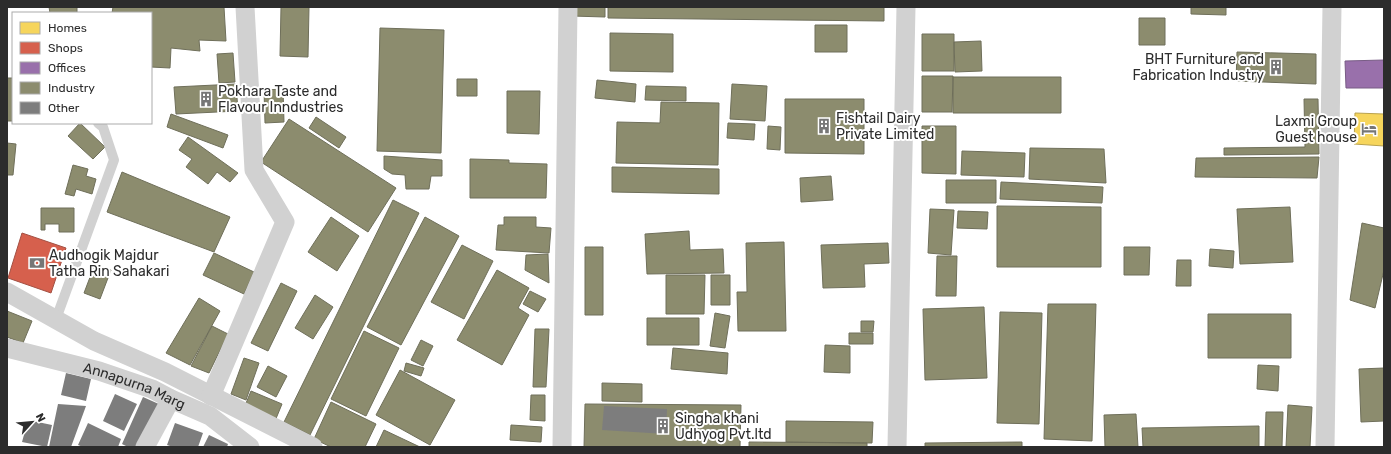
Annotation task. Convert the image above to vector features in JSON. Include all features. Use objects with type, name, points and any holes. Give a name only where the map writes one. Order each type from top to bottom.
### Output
[{"type":"street","points":[[212,396],[285,222],[254,170],[245,7]]},
{"type":"street","points":[[562,447],[568,7]]},
{"type":"street","points":[[897,447],[906,7]]},
{"type":"street","points":[[1325,447],[1332,7]]},
{"type":"street","points":[[7,292],[94,341],[166,372],[313,447]]},
{"type":"street","name":"Annapurna Marg","points":[[7,348],[123,378],[152,389],[210,416],[250,447]]},
{"type":"street","points":[[145,447],[171,399]]},
{"type":"lane","points":[[56,319],[114,160],[103,127],[99,124]]},
{"type":"building: Homes","name":"Laxmi Group Guest house","points":[[1355,113],[1384,114],[1384,146],[1354,144]]},
{"type":"building: Shops","name":"Audhogik Majdur Tatha Rin Sahakari","points":[[22,233],[66,248],[51,293],[8,278]]},
{"type":"building: Offices","points":[[1384,60],[1384,88],[1346,88],[1345,61]]},
{"type":"building: Industry","points":[[49,7],[77,7],[77,12],[50,12]]},
{"type":"building: Industry","points":[[113,7],[224,7],[226,41],[199,40],[200,51],[171,48],[170,68],[152,67],[152,12],[112,12]]},
{"type":"building: Industry","points":[[281,7],[309,7],[308,57],[280,56]]},
{"type":"building: Industry","points":[[572,7],[605,7],[605,17],[572,16]]},
{"type":"building: Industry","points":[[608,7],[884,7],[884,21],[608,18]]},
{"type":"building: Industry","points":[[1191,7],[1226,7],[1226,15],[1191,14]]},
{"type":"building: Industry","points":[[1139,18],[1165,18],[1165,45],[1139,45]]},
{"type":"building: Industry","points":[[815,25],[847,25],[847,52],[815,52]]},
{"type":"building: Industry","points":[[380,28],[444,30],[441,153],[377,151]]},
{"type":"building: Industry","points":[[610,33],[673,34],[673,72],[610,71]]},
{"type":"building: Industry","points":[[922,34],[954,34],[954,71],[922,71]]},
{"type":"building: Industry","points":[[981,41],[982,71],[955,72],[954,42]]},
{"type":"building: Industry","name":"BHT Furniture and Fabrication Industry","points":[[1237,52],[1316,54],[1316,84],[1236,81]]},
{"type":"building: Industry","points":[[233,53],[235,82],[219,83],[217,54]]},
{"type":"building: Industry","points":[[922,76],[953,76],[952,112],[922,112]]},
{"type":"building: Industry","points":[[953,77],[1061,77],[1061,113],[953,113]]},
{"type":"building: Industry","points":[[7,78],[12,78],[12,121],[7,121]]},
{"type":"building: Industry","points":[[457,79],[477,79],[477,96],[457,96]]},
{"type":"building: Industry","points":[[597,80],[636,84],[635,102],[595,98]]},
{"type":"building: Industry","name":"Pokhara Taste and Flavour Inndustries","points":[[236,84],[238,111],[176,114],[174,87]]},
{"type":"building: Industry","points":[[732,84],[767,86],[765,121],[730,119]]},
{"type":"building: Industry","points":[[646,86],[686,87],[686,101],[645,100]]},
{"type":"building: Industry","points":[[283,89],[284,122],[265,123],[264,90]]},
{"type":"building: Industry","points":[[507,91],[540,91],[539,134],[507,133]]},
{"type":"building: Industry","name":"Fishtail Dairy Private Limited","points":[[785,99],[864,99],[864,154],[785,153]]},
{"type":"building: Industry","points":[[1304,99],[1318,99],[1319,154],[1224,155],[1224,148],[1305,147]]},
{"type":"building: Industry","points":[[661,102],[719,103],[718,165],[616,163],[617,122],[660,123]]},
{"type":"building: Industry","points":[[171,114],[228,135],[223,148],[167,127]]},
{"type":"building: Industry","points":[[316,117],[346,137],[339,148],[309,128]]},
{"type":"building: Industry","points":[[289,119],[396,188],[368,232],[261,162]]},
{"type":"building: Industry","points":[[728,123],[755,124],[754,140],[727,138]]},
{"type":"building: Industry","points":[[79,124],[81,124],[105,147],[93,159],[68,136]]},
{"type":"building: Industry","points":[[768,126],[781,127],[780,150],[767,149]]},
{"type":"building: Industry","points":[[922,126],[956,126],[956,174],[922,173]]},
{"type":"building: Industry","points":[[188,137],[238,173],[230,182],[217,172],[208,184],[186,167],[192,159],[179,150]]},
{"type":"building: Industry","points":[[7,143],[16,144],[13,175],[7,175]]},
{"type":"building: Industry","points":[[1030,148],[1104,149],[1106,183],[1029,179]]},
{"type":"building: Industry","points":[[962,151],[1025,153],[1024,177],[961,175]]},
{"type":"building: Industry","points":[[384,156],[442,160],[442,176],[431,176],[429,189],[406,189],[405,175],[392,174],[384,169]]},
{"type":"building: Industry","points":[[1319,157],[1317,178],[1195,177],[1196,158]]},
{"type":"building: Industry","points":[[470,159],[509,160],[509,163],[547,164],[546,198],[470,198]]},
{"type":"building: Industry","points":[[73,165],[88,169],[86,176],[96,179],[92,194],[76,189],[74,196],[65,194]]},
{"type":"building: Industry","points":[[612,167],[719,169],[719,194],[612,192]]},
{"type":"building: Industry","points":[[122,172],[230,217],[214,252],[107,212]]},
{"type":"building: Industry","points":[[831,176],[833,200],[801,202],[800,178]]},
{"type":"building: Industry","points":[[946,180],[996,180],[996,203],[946,203]]},
{"type":"building: Industry","points":[[1001,182],[1103,187],[1102,203],[1000,199]]},
{"type":"building: Industry","points":[[393,200],[419,213],[310,435],[284,422]]},
{"type":"building: Industry","points":[[997,206],[1101,207],[1101,267],[997,267]]},
{"type":"building: Industry","points":[[1290,207],[1293,262],[1240,264],[1237,209]]},
{"type":"building: Industry","points":[[41,208],[74,208],[74,232],[59,232],[59,224],[45,224],[45,230],[41,230]]},
{"type":"building: Industry","points":[[930,209],[954,210],[951,255],[928,253]]},
{"type":"building: Industry","points":[[958,211],[988,212],[987,229],[957,228]]},
{"type":"building: Industry","points":[[331,217],[359,236],[337,271],[308,252]]},
{"type":"building: Industry","points":[[425,217],[459,236],[401,345],[367,327]]},
{"type":"building: Industry","points":[[504,217],[536,217],[536,227],[551,228],[549,253],[496,250],[498,225],[504,225]]},
{"type":"building: Industry","points":[[1362,223],[1384,228],[1384,270],[1375,308],[1350,300]]},
{"type":"building: Industry","points":[[689,231],[690,250],[723,249],[724,273],[647,274],[645,234]]},
{"type":"building: Industry","points":[[784,242],[786,331],[738,331],[737,292],[747,292],[746,243]]},
{"type":"building: Industry","points":[[888,243],[889,263],[864,264],[865,287],[823,288],[821,245]]},
{"type":"building: Industry","points":[[462,245],[493,261],[464,319],[431,302]]},
{"type":"building: Industry","points":[[585,247],[603,247],[603,315],[585,315]]},
{"type":"building: Industry","points":[[1124,247],[1150,247],[1149,275],[1124,275]]},
{"type":"building: Industry","points":[[1210,249],[1234,251],[1233,268],[1209,266]]},
{"type":"building: Industry","points":[[214,253],[254,272],[244,294],[203,275]]},
{"type":"building: Industry","points":[[548,254],[549,283],[525,270],[526,255]]},
{"type":"building: Industry","points":[[937,256],[957,256],[956,296],[936,296]]},
{"type":"building: Industry","points":[[1177,260],[1191,260],[1191,286],[1176,286]]},
{"type":"building: Industry","points":[[95,264],[111,270],[100,299],[84,293]]},
{"type":"building: Industry","points":[[497,270],[529,288],[518,308],[529,315],[502,365],[457,340]]},
{"type":"building: Industry","points":[[666,275],[705,275],[704,314],[666,314]]},
{"type":"building: Industry","points":[[711,275],[730,275],[730,305],[711,305]]},
{"type":"building: Industry","points":[[281,283],[297,291],[268,351],[251,343]]},
{"type":"building: Industry","points":[[530,291],[546,299],[538,312],[523,304]]},
{"type":"building: Industry","points":[[315,295],[333,307],[313,339],[295,328]]},
{"type":"building: Industry","points":[[199,298],[220,311],[190,365],[166,353]]},
{"type":"building: Industry","points":[[1048,304],[1096,304],[1092,441],[1044,439]]},
{"type":"building: Industry","points":[[984,307],[987,378],[925,380],[923,309]]},
{"type":"building: Industry","points":[[7,311],[32,321],[23,343],[7,337]]},
{"type":"building: Industry","points":[[1000,312],[1042,313],[1039,424],[997,423]]},
{"type":"building: Industry","points":[[715,313],[730,316],[725,348],[710,346]]},
{"type":"building: Industry","points":[[1208,314],[1291,314],[1291,358],[1208,358]]},
{"type":"building: Industry","points":[[647,318],[699,318],[699,345],[647,345]]},
{"type":"building: Industry","points":[[861,321],[874,321],[873,332],[861,332]]},
{"type":"building: Industry","points":[[212,326],[228,334],[209,373],[191,366]]},
{"type":"building: Industry","points":[[535,329],[549,329],[546,387],[533,387]]},
{"type":"building: Industry","points":[[364,331],[399,348],[366,416],[331,399]]},
{"type":"building: Industry","points":[[849,333],[873,333],[873,344],[849,344]]},
{"type":"building: Industry","points":[[421,340],[433,346],[423,366],[411,360]]},
{"type":"building: Industry","points":[[825,345],[850,346],[850,373],[824,372]]},
{"type":"building: Industry","points":[[673,348],[728,353],[727,374],[671,369]]},
{"type":"building: Industry","points":[[244,358],[259,363],[246,400],[231,394]]},
{"type":"building: Industry","points":[[406,363],[424,368],[421,376],[404,371]]},
{"type":"building: Industry","points":[[1258,365],[1279,366],[1278,391],[1257,389]]},
{"type":"building: Industry","points":[[268,366],[287,376],[276,397],[257,387]]},
{"type":"building: Industry","points":[[1384,368],[1384,421],[1361,422],[1359,369]]},
{"type":"building: Industry","points":[[400,370],[455,400],[430,445],[376,415]]},
{"type":"building: Industry","points":[[602,383],[642,384],[642,402],[602,401]]},
{"type":"building: Industry","points":[[251,391],[282,404],[275,421],[244,408]]},
{"type":"building: Industry","points":[[531,395],[545,395],[545,421],[530,420]]},
{"type":"building: Industry","points":[[331,402],[376,424],[365,447],[331,447],[314,439]]},
{"type":"building: Industry","name":"Singha khani Udhyog Pvt.ltd","points":[[585,404],[741,405],[740,447],[584,447]]},
{"type":"building: Industry","points":[[1288,405],[1312,407],[1310,447],[1286,447]]},
{"type":"building: Industry","points":[[1266,412],[1283,412],[1282,447],[1265,447]]},
{"type":"building: Industry","points":[[1136,414],[1138,447],[1105,447],[1104,415]]},
{"type":"building: Industry","points":[[786,421],[873,422],[872,443],[786,442]]},
{"type":"building: Industry","points":[[511,425],[542,427],[541,442],[510,440]]},
{"type":"building: Industry","points":[[1259,426],[1259,447],[1143,447],[1142,428]]},
{"type":"building: Industry","points":[[384,430],[420,447],[376,447]]},
{"type":"building: Industry","points":[[749,442],[867,443],[867,447],[749,447]]},
{"type":"building: Industry","points":[[1022,442],[1022,447],[925,447],[925,443]]},
{"type":"building: Other","points":[[66,373],[91,379],[86,401],[61,395]]},
{"type":"building: Other","points":[[115,394],[137,404],[124,431],[103,421]]},
{"type":"building: Other","points":[[143,397],[161,405],[142,447],[128,447],[122,444]]},
{"type":"building: Other","points":[[58,404],[86,406],[71,447],[49,447]]},
{"type":"building: Other","points":[[604,406],[667,409],[666,434],[602,430]]},
{"type":"building: Other","points":[[28,420],[52,425],[47,447],[22,442]]},
{"type":"building: Other","points":[[88,423],[121,439],[118,447],[83,447],[78,445]]},
{"type":"building: Other","points":[[175,423],[203,433],[198,447],[173,447],[167,445]]},
{"type":"building: Other","points":[[209,435],[228,444],[227,447],[203,447]]},
{"type":"place","name":"BHT Furniture and Fabrication Industry","points":[[1276,67]]},
{"type":"place","name":"Pokhara Taste and Flavour Inndustries","points":[[206,99]]},
{"type":"place","name":"Fishtail Dairy Private Limited","points":[[824,126]]},
{"type":"place","name":"Laxmi Group Guest house","points":[[1369,129]]},
{"type":"place","name":"Audhogik Majdur Tatha Rin Sahakari","points":[[37,263]]},
{"type":"place","name":"Singha khani Udhyog Pvt.ltd","points":[[663,426]]}]
